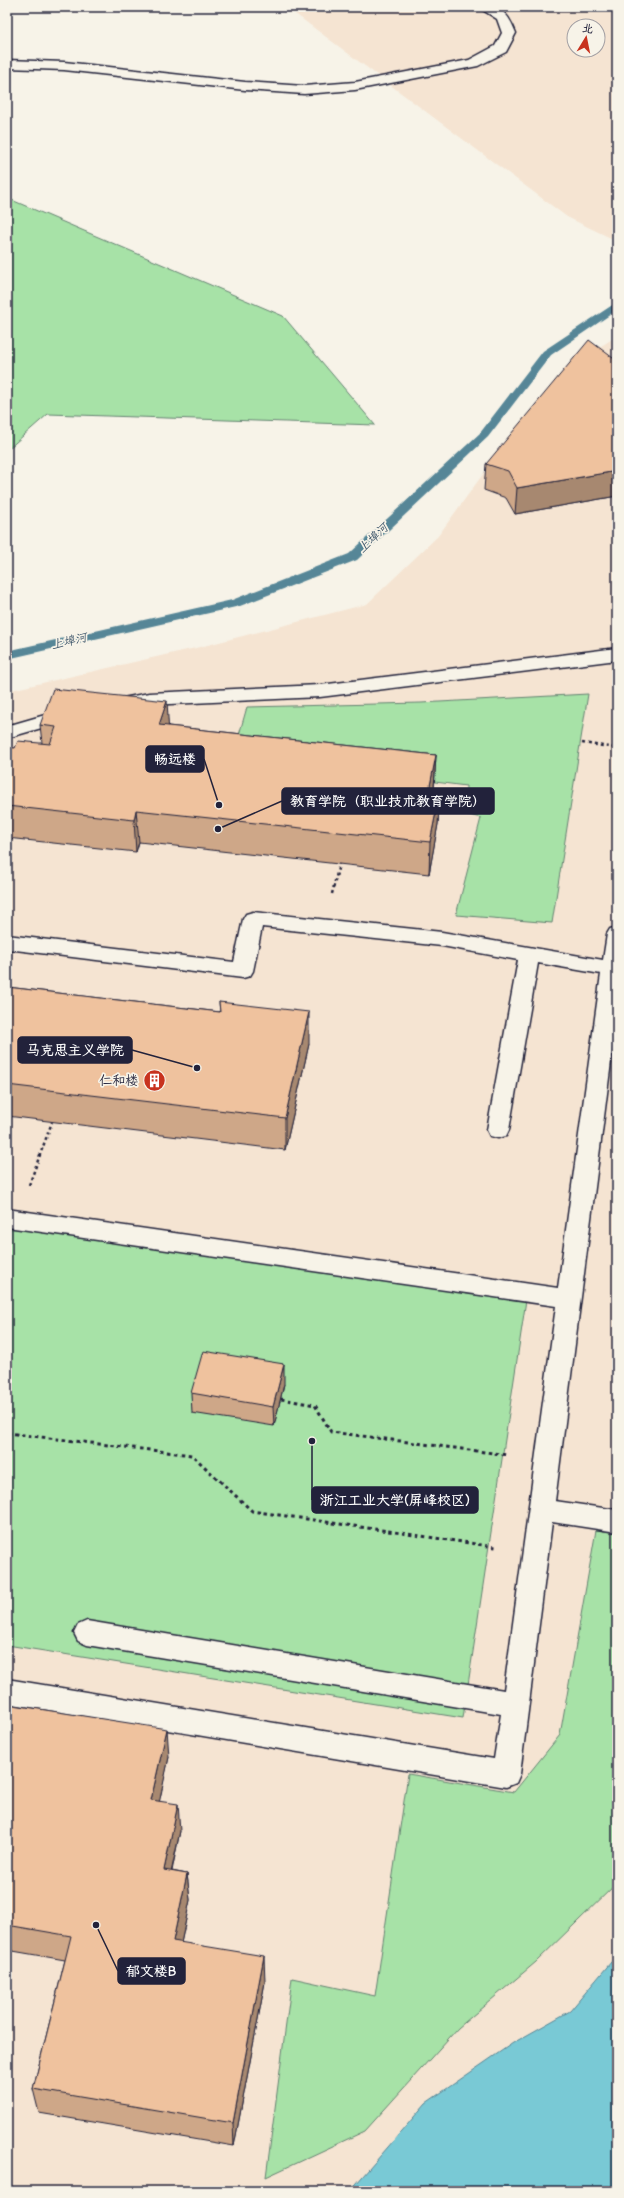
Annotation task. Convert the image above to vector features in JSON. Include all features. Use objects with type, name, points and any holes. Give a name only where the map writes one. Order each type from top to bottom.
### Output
[{"type":"street","points":[[7,64],[64,66],[246,86],[304,90],[355,86],[473,63],[501,49],[509,33],[505,22],[503,17],[485,7]]},
{"type":"street","points":[[7,732],[97,707],[149,699],[320,691],[617,654]]},
{"type":"street","points":[[7,942],[243,971],[253,919],[442,938],[612,969]]},
{"type":"street","points":[[7,1691],[506,1774],[570,1299],[617,934]]},
{"type":"street","points":[[498,1130],[529,954]]},
{"type":"street","points":[[11,1219],[570,1299]]},
{"type":"street","points":[[542,1510],[617,1520]]},
{"type":"street","points":[[87,1633],[515,1704]]},
{"type":"path","points":[[582,743],[617,748]]},
{"type":"path","points":[[11,1219],[52,1122]]},
{"type":"path","points":[[281,1399],[314,1405],[331,1432],[548,1460]]},
{"type":"path","points":[[7,1433],[192,1455],[252,1510],[536,1553]]},
{"type":"shaded area","points":[[286,7],[617,7],[617,241],[567,217]]},
{"type":"shaded area","points":[[617,336],[617,2191],[7,2191],[7,691],[200,647],[367,604],[438,536],[494,459],[590,353]]},
{"type":"green space","points":[[7,198],[283,316],[375,425],[48,414],[7,450]]},
{"type":"green space","points":[[588,694],[552,923],[456,915],[481,818],[465,814],[466,786],[233,756],[247,707],[421,703]]},
{"type":"green space","points":[[7,1227],[526,1300],[463,1718],[7,1645]]},
{"type":"green space","points":[[596,1530],[617,1533],[617,1883],[536,1962],[458,2028],[365,2131],[266,2177],[292,1978],[375,1996],[408,1774],[514,1792],[560,1735]]},
{"type":"water","points":[[617,1955],[617,2191],[350,2191],[426,2103],[513,2043],[570,2011]]},
{"type":"building","points":[[589,340],[617,361],[617,471],[517,488],[508,471],[486,464]]},
{"type":"building","points":[[53,689],[167,701],[159,725],[436,755],[429,791],[440,792],[430,842],[136,810],[134,820],[7,806],[7,747],[15,748],[18,741],[50,744],[56,727],[40,725]]},
{"type":"building","name":"仁和楼","points":[[7,987],[220,1012],[219,1002],[309,1012],[285,1118],[7,1085]]},
{"type":"building","points":[[203,1351],[284,1364],[273,1407],[191,1393]]},
{"type":"building","points":[[7,1704],[167,1729],[151,1800],[178,1804],[164,1870],[187,1874],[173,1941],[264,1956],[233,2123],[33,2089],[71,1936],[7,1925]]},
{"type":"waterway","name":"上埠河","points":[[7,655],[236,603],[353,557],[484,435],[547,353],[617,305]]},
{"type":"place","name":"畅远楼","points":[[219,805]]},
{"type":"place","name":"教育学院（职业技术教育学院）","points":[[218,829]]},
{"type":"place","name":"马克思主义学院","points":[[197,1068]]},
{"type":"place","name":"仁和楼","points":[[154,1080]]},
{"type":"place","name":"浙江工业大学(屏峰校区)","points":[[312,1441]]},
{"type":"place","name":"郁文楼B","points":[[96,1925]]}]
